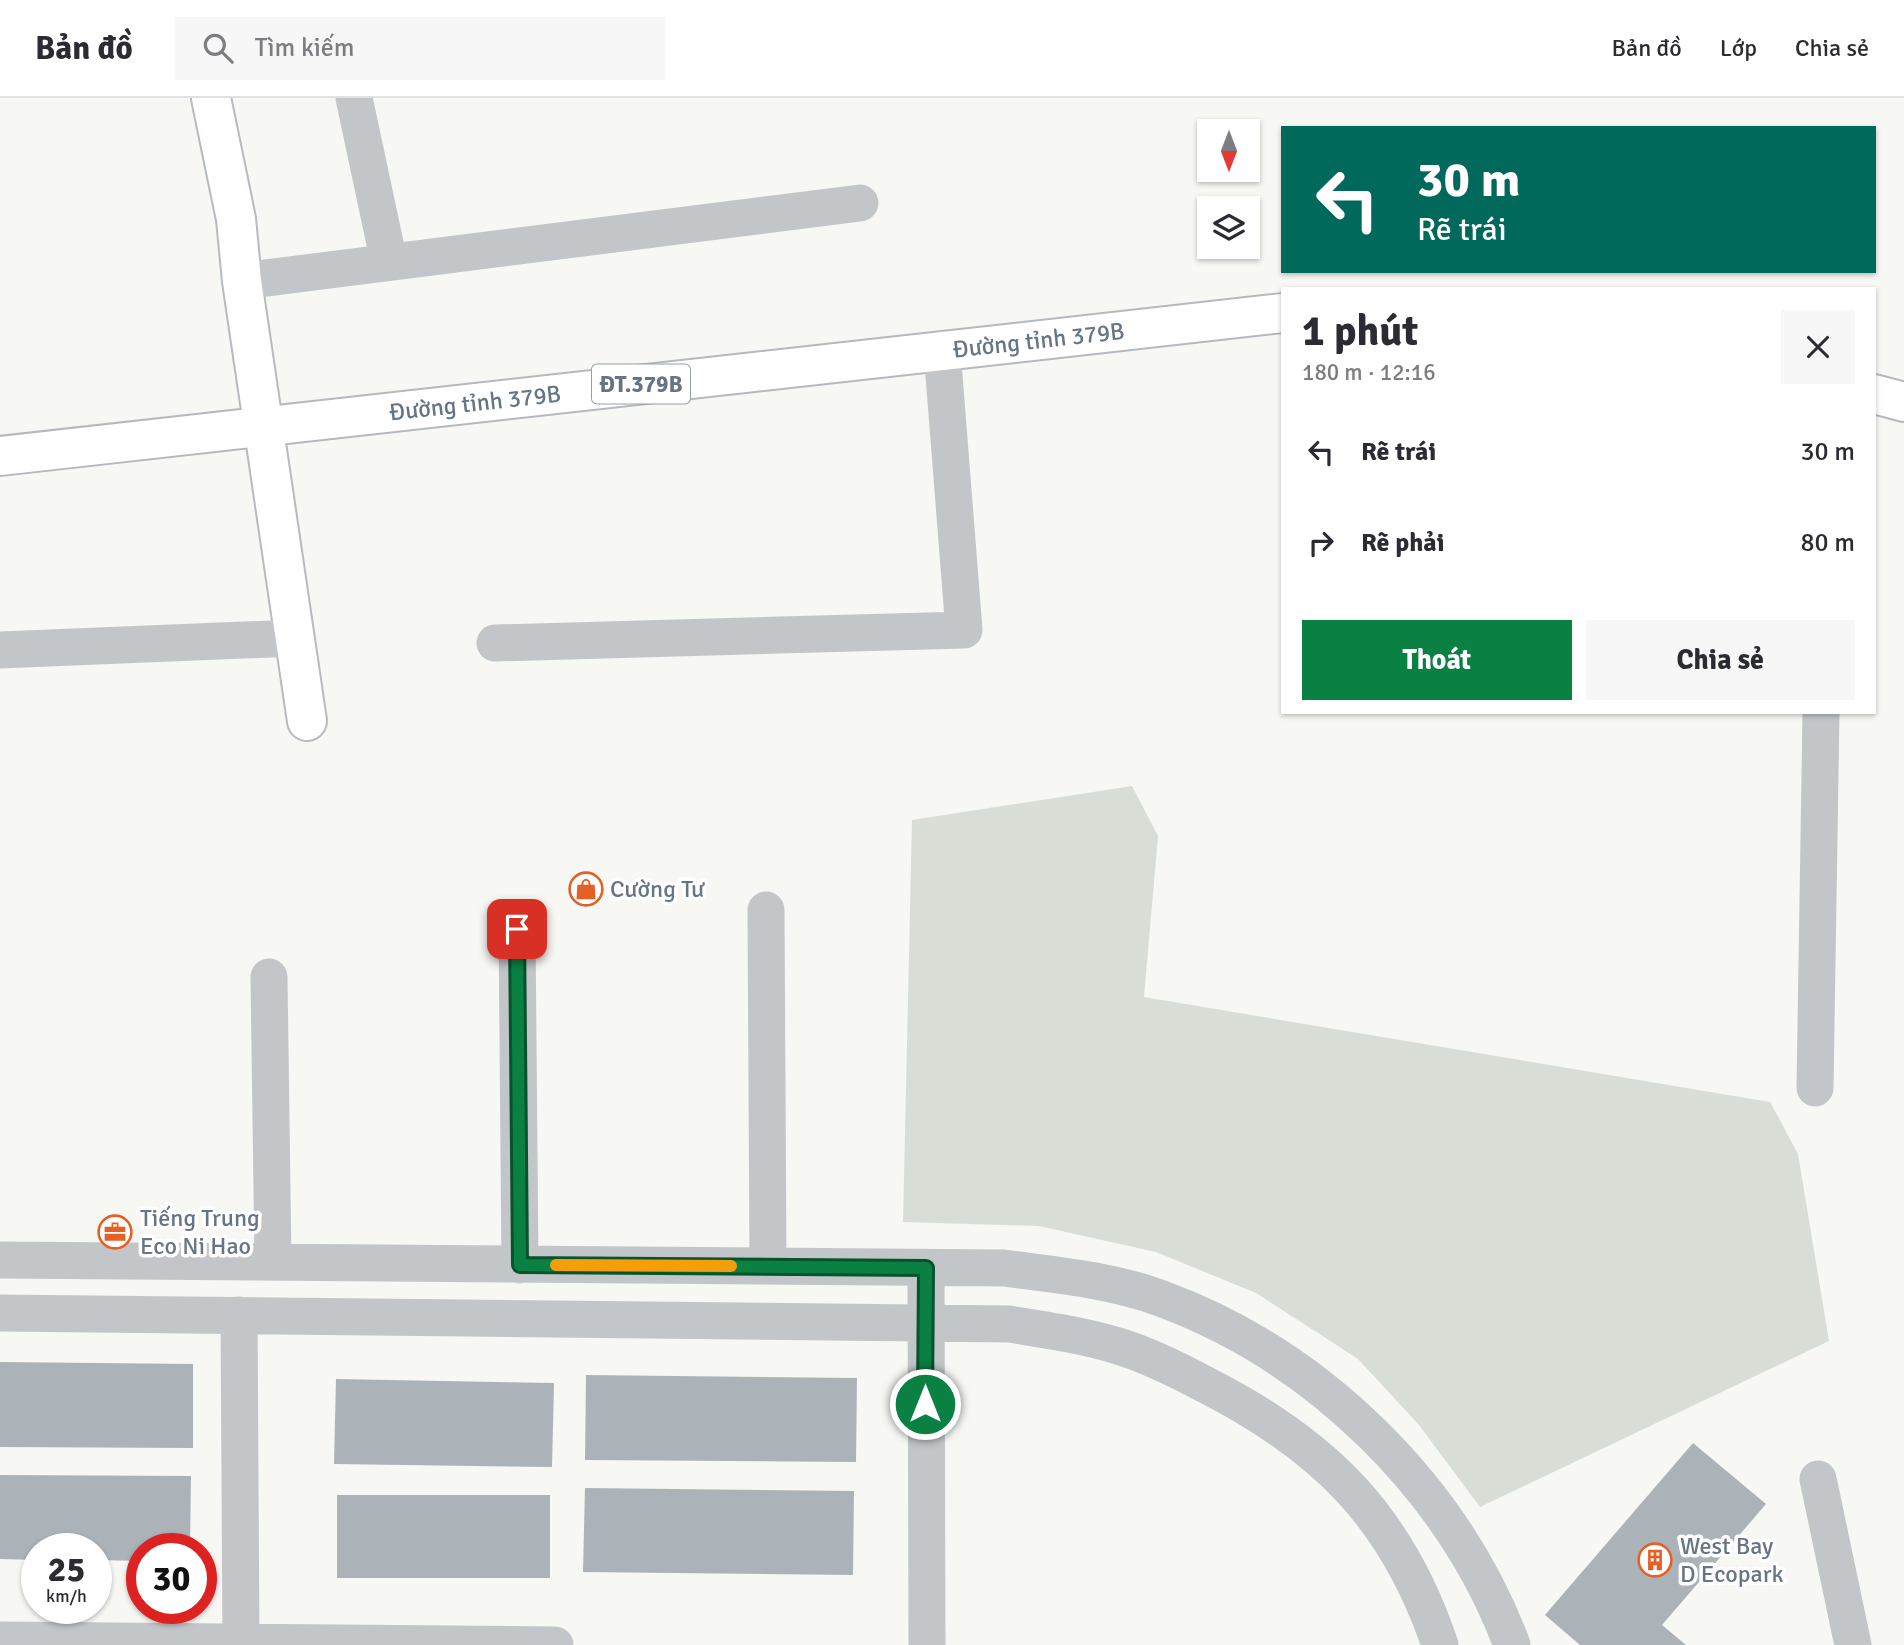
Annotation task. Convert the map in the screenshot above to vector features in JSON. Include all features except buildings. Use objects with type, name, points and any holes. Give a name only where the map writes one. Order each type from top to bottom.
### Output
[{"type":"main road","points":[[211,98],[236,219],[242,281],[307,721]]},
{"type":"main road","name":"Đường tỉnh 379B","points":[[0,456],[1281,313]]},
{"type":"main road","points":[[1876,395],[1904,402]]},
{"type":"street","points":[[354,98],[389,262]]},
{"type":"street","points":[[242,281],[860,202]]},
{"type":"street","points":[[495,643],[964,630],[942,350]]},
{"type":"street","points":[[0,650],[295,638]]},
{"type":"street","points":[[1815,1088],[1822,714]]},
{"type":"street","points":[[766,910],[768,1266]]},
{"type":"street","points":[[517,929],[520,1265]]},
{"type":"street","points":[[269,978],[273,1262]]},
{"type":"street","points":[[0,1260],[1004,1269],[1079,1278],[1159,1298],[1240,1334],[1299,1373],[1361,1420],[1403,1463],[1452,1530],[1502,1617],[1512,1645]]},
{"type":"street","points":[[926,1268],[927,1645]]},
{"type":"street","points":[[0,1313],[1009,1324],[1074,1334],[1121,1347],[1176,1369],[1263,1416],[1309,1447],[1377,1518],[1428,1609],[1440,1645]]},
{"type":"street","points":[[239,1315],[241,1643]]},
{"type":"street","points":[[1818,1479],[1853,1645]]},
{"type":"street","points":[[0,1640],[555,1645]]},
{"type":"shaded area","points":[[1132,786],[1158,836],[1144,997],[1770,1102],[1798,1154],[1829,1341],[1480,1507],[1419,1425],[1358,1359],[1256,1293],[1156,1252],[1039,1226],[903,1222],[912,820]]},
{"type":"slow traffic","points":[[556,1265],[731,1266]]},
{"type":"place","name":"Cường Tư","points":[[586,889]]},
{"type":"place","name":"Tiếng Trung Eco Ni Hao","points":[[115,1232]]},
{"type":"place","name":"West Bay D Ecopark","points":[[1655,1560]]},
{"type":"route","points":[[517,929],[520,1265],[926,1268],[925,1404]]}]
